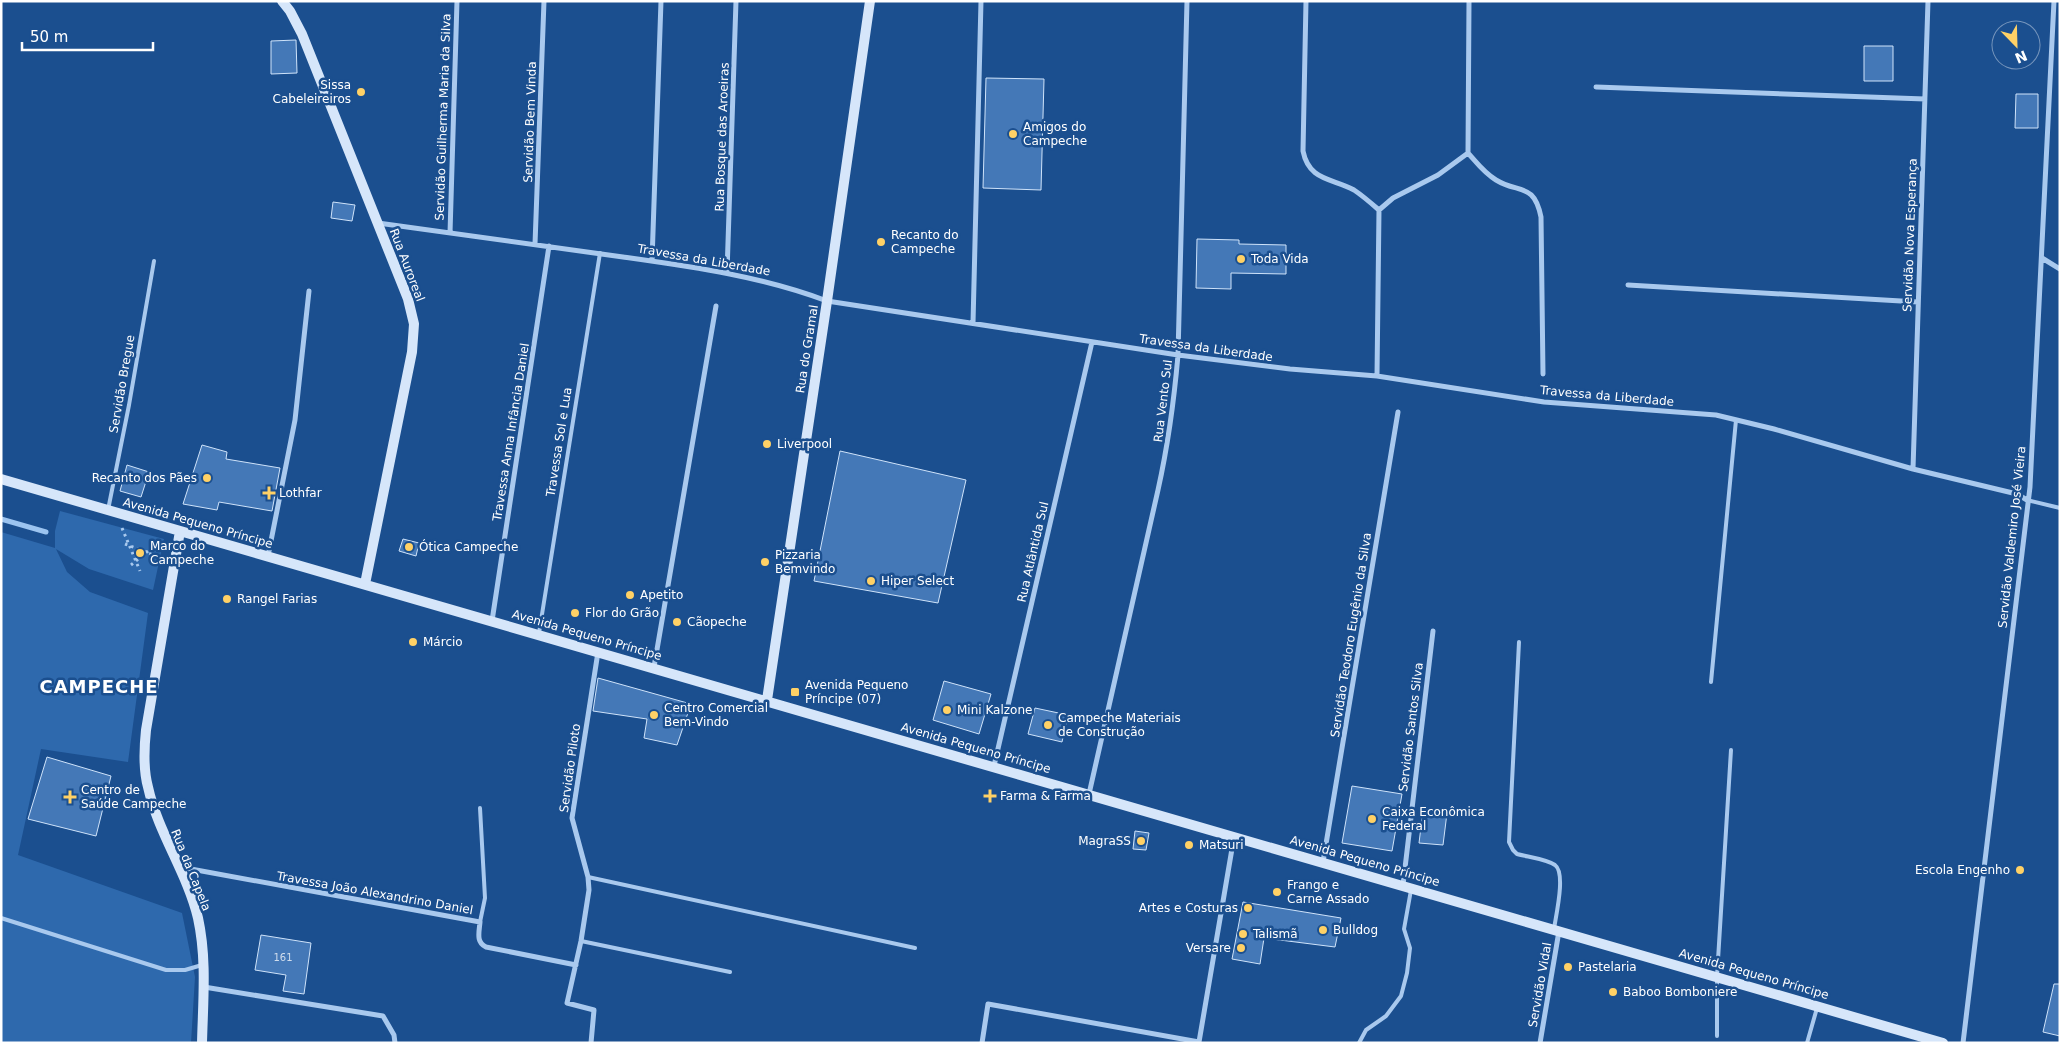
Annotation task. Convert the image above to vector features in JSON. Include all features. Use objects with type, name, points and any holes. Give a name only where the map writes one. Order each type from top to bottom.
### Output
[{"type":"main road","name":"Rua Auroreal","points":[[282,1],[290,11],[302,34],[408,299],[414,324],[414,336],[365,584]]},
{"type":"main road","name":"Rua do Gramal","points":[[767,700],[870,1]]},
{"type":"main road","name":"Avenida Pequeno Príncipe","points":[[1,479],[1717,976],[1817,1006],[1910,1038],[1943,1043]]},
{"type":"main road","name":"Rua da Capela","points":[[180,531],[144,751],[147,786],[197,917],[204,964],[202,1043]]},
{"type":"street","name":"Servidão Guilherma Maria da Silva","points":[[450,233],[457,1]]},
{"type":"street","name":"Servidão Bem Vinda","points":[[535,244],[544,1]]},
{"type":"street","points":[[652,261],[661,1]]},
{"type":"street","name":"Rua Bosque das Aroeiras","points":[[727,273],[736,1]]},
{"type":"street","points":[[973,323],[982,1]]},
{"type":"street","name":"Rua Vento Sul","points":[[1089,794],[1167,448],[1174,400],[1178,355],[1187,1]]},
{"type":"street","points":[[1306,1],[1303,151],[1305,163],[1314,172],[1353,190],[1379,210]]},
{"type":"street","points":[[1469,1],[1468,153],[1484,172],[1498,182],[1524,189],[1538,205],[1541,217],[1543,374]]},
{"type":"street","name":"Servidão Nova Esperança","points":[[1912,469],[1928,1]]},
{"type":"street","name":"Servidão Valdemiro José Vieira","points":[[1963,1043],[2027,500],[2042,258],[2054,1]]},
{"type":"street","points":[[2053,13],[2060,17]]},
{"type":"street","points":[[1596,87],[1925,99]]},
{"type":"street","points":[[1377,376],[1379,210],[1393,198],[1438,175],[1468,153]]},
{"type":"street","name":"Travessa da Liberdade","points":[[378,223],[600,253],[727,273],[773,283],[827,302],[1178,355],[1290,369],[1377,376],[1544,402],[1682,412],[1736,420],[1912,469],[2018,494],[2027,500]]},
{"type":"street","name":"Travessa Anna Infância Daniel","points":[[492,621],[549,246]]},
{"type":"street","points":[[2042,258],[2060,269]]},
{"type":"street","points":[[1628,285],[1918,302]]},
{"type":"street","points":[[268,556],[295,420],[309,291]]},
{"type":"street","points":[[654,668],[716,306]]},
{"type":"street","name":"Rua Atlântida Sul","points":[[994,766],[1092,342]]},
{"type":"street","name":"Servidão Teodoro Eugênio da Silva","points":[[1323,862],[1398,412]]},
{"type":"street","name":"Servidão Santos Silva","points":[[1407,887],[1433,632]]},
{"type":"street","name":"Servidão Piloto","points":[[592,1043],[594,1010],[567,1003],[587,908],[588,878],[572,818],[598,652]]},
{"type":"street","points":[[982,1043],[988,1004],[1200,1043],[1234,836]]},
{"type":"street","name":"Travessa João Alexandrino Daniel","points":[[179,867],[480,922],[478,939],[486,947],[576,965]]},
{"type":"street","name":"Servidão Vidal","points":[[1540,1043],[1557,930]]},
{"type":"street","points":[[203,987],[383,1016],[394,1035],[395,1043]]},
{"type":"lane","name":"Travessa Sol e Lua","points":[[538,634],[600,253]]},
{"type":"lane","name":"Servidão Bregue","points":[[108,510],[129,405],[154,261]]},
{"type":"lane","points":[[1711,682],[1736,420]]},
{"type":"lane","points":[[2027,500],[2060,508]]},
{"type":"lane","points":[[1519,642],[1509,842],[1512,850],[1517,854],[1554,864],[1559,870],[1561,878],[1557,930]]},
{"type":"lane","points":[[1717,1036],[1717,976],[1731,750]]},
{"type":"lane","points":[[480,808],[485,898],[480,922]]},
{"type":"lane","points":[[588,878],[915,948]]},
{"type":"lane","points":[[1359,1043],[1366,1030],[1386,1016],[1401,996],[1407,973],[1410,948],[1404,930],[1407,887]]},
{"type":"lane","points":[[1,918],[166,970],[185,970],[204,964]]},
{"type":"lane","points":[[581,941],[730,972]]},
{"type":"lane","points":[[1807,1043],[1817,1006]]},
{"type":"path","points":[[120,523],[127,544],[140,571]]},
{"type":"path","points":[[127,544],[165,560]]},
{"type":"path","points":[[132,564],[154,546]]},
{"type":"shaded area","points":[[60,511],[164,539],[153,590],[89,569],[56,549],[67,572],[90,592],[148,613],[128,762],[41,749],[18,855],[182,913],[195,977],[191,1043],[1,1043],[1,532],[55,548],[55,531]]},
{"type":"building","points":[[296,40],[297,73],[271,74],[271,41]]},
{"type":"building","points":[[1864,46],[1893,46],[1893,81],[1864,81]]},
{"type":"building","name":"Amigos do Campeche","points":[[986,78],[1044,79],[1041,190],[983,188]]},
{"type":"building","points":[[2016,94],[2038,94],[2038,128],[2015,128]]},
{"type":"building","points":[[333,202],[355,205],[352,221],[331,218]]},
{"type":"building","name":"Toda Vida","points":[[1197,239],[1239,240],[1239,244],[1286,245],[1286,274],[1231,273],[1231,289],[1196,288]]},
{"type":"building","points":[[202,445],[227,452],[226,459],[280,468],[272,511],[219,502],[217,510],[183,504]]},
{"type":"building","points":[[840,451],[966,480],[938,603],[814,581]]},
{"type":"building","points":[[127,465],[149,472],[141,497],[120,491]]},
{"type":"building","name":"Ótica Campeche","points":[[403,539],[419,543],[416,556],[399,551]]},
{"type":"building","name":"Centro Comercial Bem-Vindo","points":[[598,678],[691,704],[677,745],[644,738],[647,719],[593,711]]},
{"type":"building","points":[[944,681],[991,694],[979,734],[933,720]]},
{"type":"building","name":"Campeche Materiais de Construção","points":[[1035,708],[1068,715],[1062,742],[1028,734]]},
{"type":"building","name":"Centro de Saúde Campeche","points":[[47,757],[111,776],[96,836],[28,819]]},
{"type":"building","name":"Caixa Econômica Federal","points":[[1352,786],[1402,794],[1392,851],[1342,843]]},
{"type":"building","points":[[1423,811],[1447,813],[1443,845],[1419,843]]},
{"type":"building","name":"MagraSS","points":[[1135,831],[1149,833],[1146,850],[1133,849]]},
{"type":"building","points":[[1243,902],[1341,918],[1335,947],[1264,938],[1260,964],[1232,959]]},
{"type":"building","points":[[261,935],[311,943],[304,994],[283,991],[286,975],[255,970]]},
{"type":"building","points":[[2054,984],[2060,984],[2060,1036],[2043,1032]]},
{"type":"waterway","points":[[1,519],[46,532]]},
{"type":"place","name":"Sissa Cabeleireiros","points":[[361,92]]},
{"type":"place","name":"Amigos do Campeche","points":[[1013,134]]},
{"type":"place","name":"Recanto do Campeche","points":[[881,242]]},
{"type":"place","name":"Toda Vida","points":[[1241,259]]},
{"type":"place","name":"Liverpool","points":[[767,444]]},
{"type":"place","name":"Recanto dos Pães","points":[[207,478]]},
{"type":"place","name":"Lothfar","points":[[269,493]]},
{"type":"place","name":"Ótica Campeche","points":[[409,547]]},
{"type":"place","name":"Marco do Campeche","points":[[140,553]]},
{"type":"place","name":"Pizzaria Bemvindo","points":[[765,562]]},
{"type":"place","name":"Hiper Select","points":[[871,581]]},
{"type":"place","name":"Apetito","points":[[630,595]]},
{"type":"place","name":"Rangel Farias","points":[[227,599]]},
{"type":"place","name":"Flor do Grão","points":[[575,613]]},
{"type":"place","name":"Cãopeche","points":[[677,622]]},
{"type":"place","name":"Márcio","points":[[413,642]]},
{"type":"place","name":"Avenida Pequeno Príncipe (07)","points":[[795,692]]},
{"type":"place","name":"Mini Kalzone","points":[[947,710]]},
{"type":"place","name":"Centro Comercial Bem-Vindo","points":[[654,715]]},
{"type":"place","name":"Campeche Materiais de Construção","points":[[1048,725]]},
{"type":"place","name":"Farma & Farma","points":[[990,796]]},
{"type":"place","name":"Centro de Saúde Campeche","points":[[70,797]]},
{"type":"place","name":"Caixa Econômica Federal","points":[[1372,819]]},
{"type":"place","name":"MagraSS","points":[[1141,841]]},
{"type":"place","name":"Matsuri","points":[[1189,845]]},
{"type":"place","name":"Escola Engenho","points":[[2020,870]]},
{"type":"place","name":"Frango e Carne Assado","points":[[1277,892]]},
{"type":"place","name":"Artes e Costuras","points":[[1248,908]]},
{"type":"place","name":"Bulldog","points":[[1323,930]]},
{"type":"place","name":"Talismã","points":[[1243,934]]},
{"type":"place","name":"Versare","points":[[1241,948]]},
{"type":"place","name":"Pastelaria","points":[[1568,967]]},
{"type":"place","name":"Baboo Bomboniere","points":[[1613,992]]},
{"type":"district","name":"CAMPECHE","points":[[99,686]]}]
